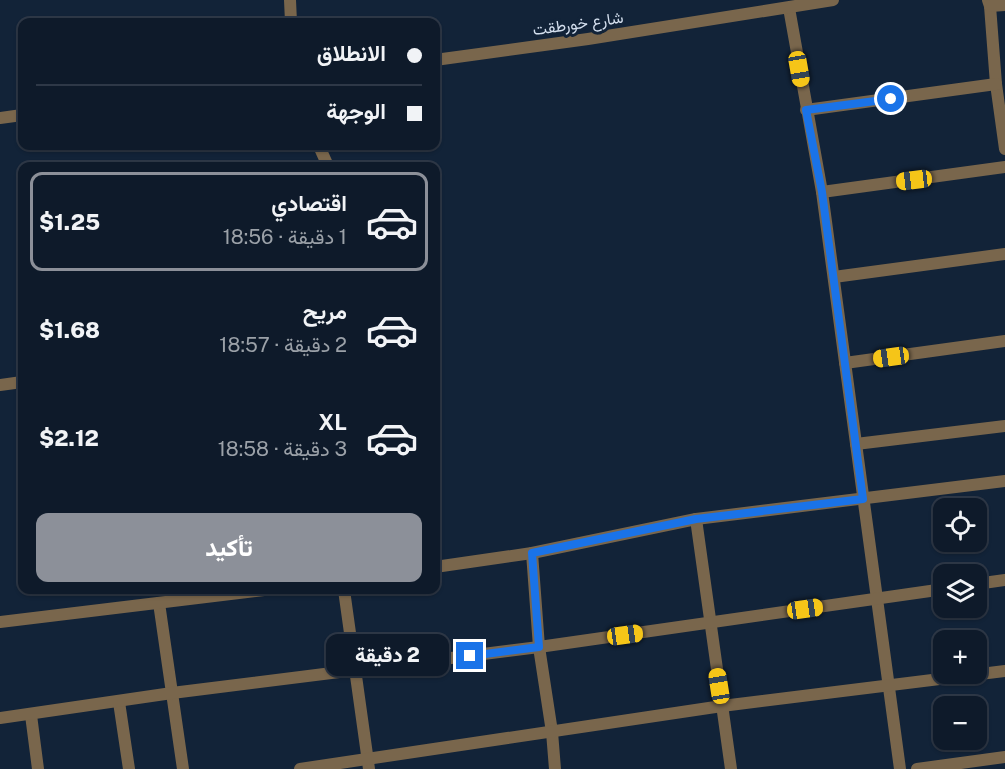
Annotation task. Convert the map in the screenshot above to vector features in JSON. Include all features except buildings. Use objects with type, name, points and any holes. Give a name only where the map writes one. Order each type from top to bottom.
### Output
[{"type":"street","points":[[290,0],[291,18]]},
{"type":"street","name":"شارع خورطقت","points":[[440,59],[833,0]]},
{"type":"street","points":[[1005,5],[989,3],[996,84],[1005,149]]},
{"type":"street","points":[[789,8],[822,192],[900,769]]},
{"type":"street","points":[[806,110],[996,84]]},
{"type":"street","points":[[0,118],[18,116]]},
{"type":"street","points":[[822,192],[1005,167]]},
{"type":"street","points":[[834,276],[1005,254]]},
{"type":"street","points":[[845,363],[1005,341]]},
{"type":"street","points":[[0,385],[18,383]]},
{"type":"street","points":[[856,444],[1005,426]]},
{"type":"street","points":[[440,566],[532,553],[696,519],[1005,481]]},
{"type":"street","points":[[696,519],[731,769]]},
{"type":"street","points":[[532,553],[539,647],[552,732],[555,769]]},
{"type":"street","points":[[987,582],[1005,579]]},
{"type":"street","points":[[0,718],[172,693],[539,647],[933,590]]},
{"type":"street","points":[[0,622],[232,594]]},
{"type":"street","points":[[345,594],[368,764]]},
{"type":"street","points":[[159,603],[183,769]]},
{"type":"street","points":[[300,769],[368,764],[552,732],[722,706],[1005,671]]},
{"type":"street","points":[[119,702],[129,769]]},
{"type":"street","points":[[31,715],[38,769]]},
{"type":"street","points":[[917,769],[1005,758]]},
{"type":"route","points":[[470,656],[539,647],[532,553],[696,519],[863,499],[822,192],[806,110],[891,99]]}]
